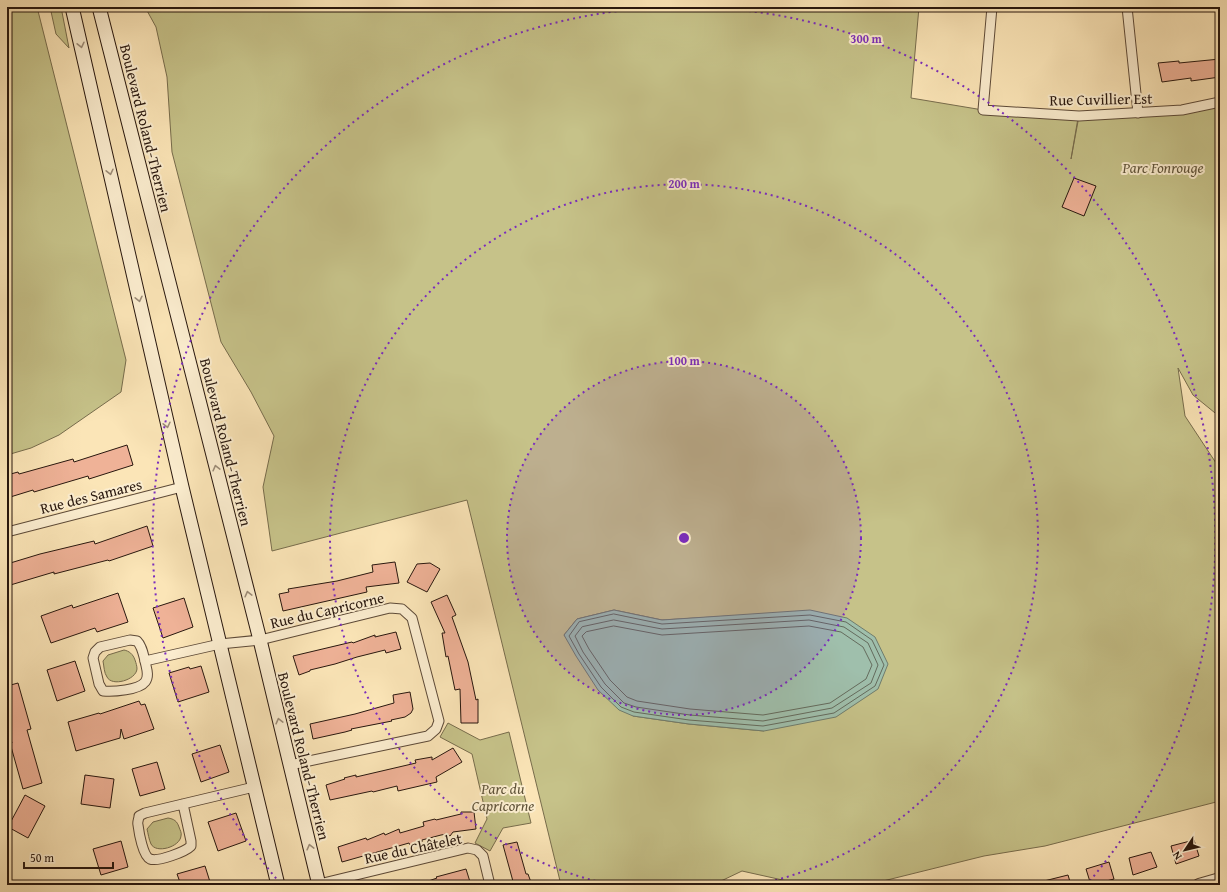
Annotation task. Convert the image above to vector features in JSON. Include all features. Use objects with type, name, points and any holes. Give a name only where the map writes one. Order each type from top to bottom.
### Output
[{"type":"main road","points":[[72,7],[182,487],[278,885]]},
{"type":"main road","name":"Boulevard Roland-Therrien","points":[[99,7],[260,640],[319,885]]},
{"type":"street","name":"Rue Cuvillier Est","points":[[992,7],[983,110],[1079,116],[1182,110],[1220,102]]},
{"type":"street","points":[[1127,7],[1138,113]]},
{"type":"street","name":"Rue des Samares","points":[[7,532],[182,487]]},
{"type":"street","name":"Rue du Capricorne","points":[[145,661],[220,644],[260,640],[390,608],[402,609],[412,618],[439,721],[436,729],[428,736],[290,765]]},
{"type":"street","points":[[130,640],[137,641],[141,645],[145,661],[148,675],[146,681],[140,686],[111,692],[103,691],[99,684],[94,658],[95,652],[100,648],[130,640]]},
{"type":"street","points":[[183,804],[191,846],[186,850],[156,860],[149,859],[144,854],[137,824],[139,816],[145,813],[254,787]]},
{"type":"street","name":"Rue du Châtelet","points":[[319,885],[468,848],[477,850],[483,856],[490,885]]},
{"type":"street","points":[[1198,885],[1220,879]]},
{"type":"green space","points":[[7,7],[37,7],[126,360],[121,392],[59,435],[31,448],[7,455]]},
{"type":"green space","points":[[50,7],[61,7],[69,48],[56,34]]},
{"type":"green space","name":"Parc Fonrouge","points":[[145,7],[919,7],[911,98],[983,110],[1078,118],[1071,159],[1079,116],[1220,102],[1220,417],[1193,395],[1178,368],[1185,416],[1220,469],[1220,801],[1045,846],[984,856],[875,883],[787,881],[742,871],[721,881],[719,885],[561,885],[467,500],[272,551],[263,487],[274,436],[251,392],[221,342],[172,152],[167,77],[156,27]],"holes":[[[614,610],[662,620],[729,616],[764,731],[689,724],[633,716],[564,635],[577,619]]]},
{"type":"green space","points":[[124,650],[131,653],[134,658],[137,668],[136,673],[124,681],[114,682],[105,674],[103,661],[108,655]]},
{"type":"green space","name":"Parc du Capricorne","points":[[448,723],[480,740],[509,732],[531,823],[503,828],[490,851],[475,843],[487,819],[472,754],[440,737]]},
{"type":"green space","points":[[168,818],[175,821],[178,825],[181,834],[180,840],[168,848],[158,849],[151,844],[147,829],[153,822]]},
{"type":"water","points":[[614,610],[662,620],[810,610],[847,618],[875,637],[888,664],[878,689],[836,717],[764,731],[689,724],[633,716],[619,710],[598,690],[564,635],[577,619]]},
{"type":"building","points":[[1220,59],[1220,77],[1191,81],[1191,78],[1162,82],[1158,63],[1179,61],[1179,63]]},
{"type":"building","points":[[1074,178],[1096,186],[1084,216],[1062,207]]},
{"type":"building","points":[[127,445],[133,465],[89,479],[88,476],[34,492],[33,490],[7,498],[7,475],[18,472],[19,474],[73,459],[74,462]]},
{"type":"building","points":[[147,526],[153,546],[109,561],[108,560],[54,574],[54,572],[7,586],[7,564],[40,554],[94,541],[95,544]]},
{"type":"building","points":[[395,562],[399,583],[366,587],[367,592],[283,611],[279,594],[289,592],[288,589],[337,581],[373,572],[372,565]]},
{"type":"building","points":[[430,563],[440,569],[427,592],[407,582],[417,564]]},
{"type":"building","points":[[118,593],[128,622],[97,632],[95,628],[51,643],[41,616],[72,605],[73,608]]},
{"type":"building","points":[[447,595],[456,615],[452,617],[468,662],[476,700],[478,699],[478,723],[461,723],[460,689],[455,690],[448,656],[446,657],[442,633],[445,633],[431,602]]},
{"type":"building","points":[[184,598],[193,627],[163,638],[153,608]]},
{"type":"building","points":[[396,632],[401,649],[386,653],[385,650],[357,657],[310,670],[299,675],[293,656],[353,643],[375,635],[375,637]]},
{"type":"building","points":[[75,661],[85,691],[57,701],[47,670]]},
{"type":"building","points":[[201,666],[209,692],[178,702],[169,673],[189,667],[190,669]]},
{"type":"building","points":[[18,683],[31,729],[27,730],[42,783],[23,789],[10,743],[12,743],[7,726],[7,686]]},
{"type":"building","points":[[410,692],[413,709],[411,713],[405,717],[313,739],[310,724],[355,714],[394,703],[393,695]]},
{"type":"building","points":[[139,701],[141,705],[145,704],[154,729],[124,739],[121,729],[120,738],[76,751],[68,722],[99,713],[100,714]]},
{"type":"building","points":[[220,745],[229,772],[201,782],[192,754]]},
{"type":"building","points":[[453,748],[462,762],[436,777],[437,782],[398,791],[397,786],[330,800],[326,785],[356,775],[356,777],[416,763],[415,760],[432,757],[432,760]]},
{"type":"building","points":[[157,762],[165,789],[140,796],[132,769]]},
{"type":"building","points":[[85,775],[114,779],[110,808],[81,804]]},
{"type":"building","points":[[25,795],[45,806],[28,838],[8,827]]},
{"type":"building","points":[[461,812],[474,812],[476,829],[453,832],[450,836],[447,834],[441,835],[422,840],[422,842],[410,845],[409,843],[342,862],[338,847],[366,838],[367,840],[384,833],[385,835],[399,829],[400,833],[424,826],[423,822],[461,814]]},
{"type":"building","points":[[236,813],[246,841],[218,851],[208,822]]},
{"type":"building","points":[[1194,840],[1199,856],[1176,864],[1171,846]]},
{"type":"building","points":[[121,841],[128,867],[101,875],[93,849]]},
{"type":"building","points":[[517,842],[526,874],[528,874],[532,885],[514,885],[503,845]]},
{"type":"building","points":[[1151,852],[1157,867],[1133,875],[1129,858]]},
{"type":"building","points":[[1109,862],[1114,879],[1091,885],[1086,869]]},
{"type":"building","points":[[205,866],[211,885],[181,885],[177,874]]},
{"type":"building","points":[[466,869],[471,885],[420,885],[437,878],[436,877]]},
{"type":"building","points":[[1068,875],[1071,885],[1041,885],[1040,882]]}]
